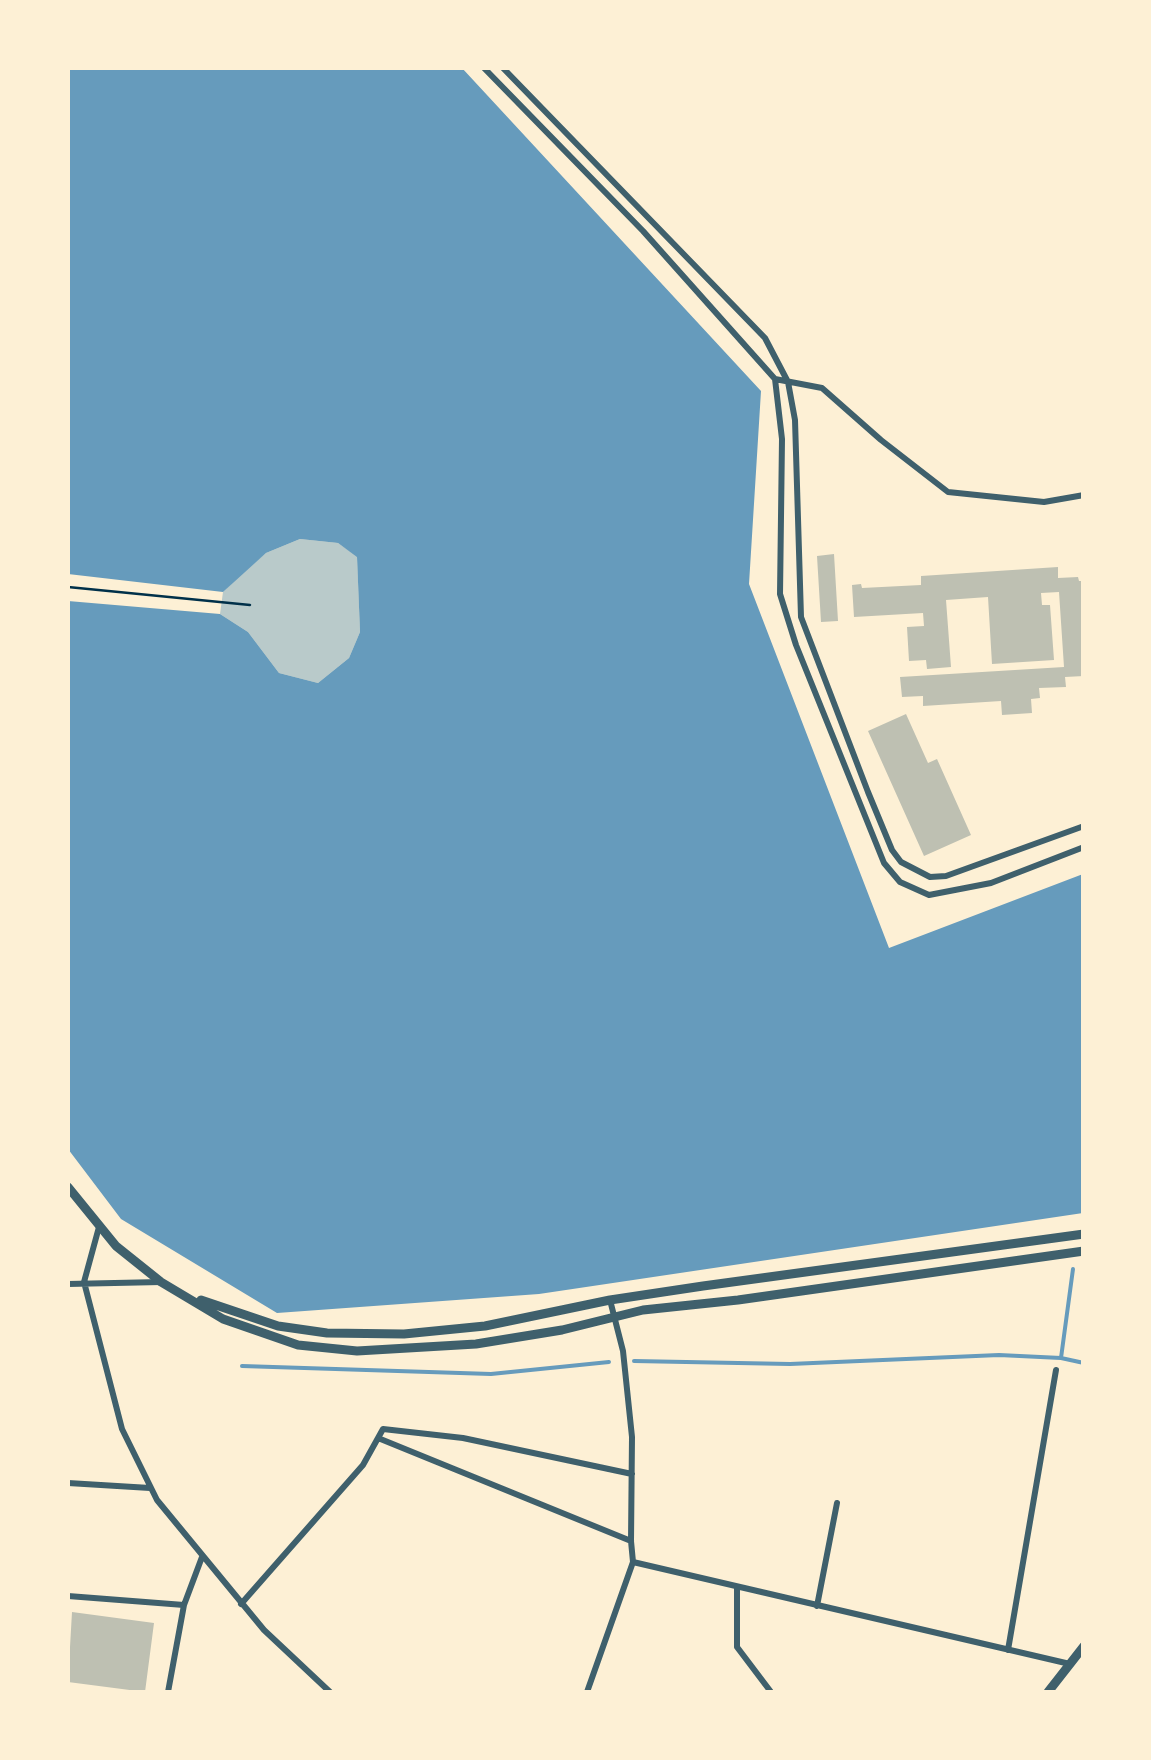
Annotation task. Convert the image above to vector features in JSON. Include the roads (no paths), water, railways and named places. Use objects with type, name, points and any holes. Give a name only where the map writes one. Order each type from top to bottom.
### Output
[{"type":"street","points":[[484,68],[643,231],[775,379],[782,439],[780,594],[796,645],[884,863],[900,882],[929,895],[991,883],[1084,848]]},
{"type":"street","points":[[503,68],[765,338],[788,382],[796,420],[801,617],[892,850],[914,871],[930,877],[946,876],[1084,826]]},
{"type":"street","points":[[775,379],[822,388],[948,492],[1044,502],[1084,496]]},
{"type":"street","points":[[68,1187],[116,1246],[175,1290],[242,1327],[298,1345],[357,1350],[476,1344],[562,1330],[614,1316],[1084,1251]]},
{"type":"street","points":[[100,1227],[84,1282],[122,1429],[152,1488],[202,1556],[264,1630],[330,1692]]},
{"type":"street","points":[[175,1290],[278,1326],[327,1334],[404,1334],[485,1326],[610,1300],[1084,1234]]},
{"type":"street","points":[[68,1284],[161,1282]]},
{"type":"street","points":[[587,1692],[634,1562],[630,1541],[632,1437],[625,1368],[610,1300]]},
{"type":"street","points":[[1008,1650],[1056,1370]]},
{"type":"street","points":[[242,1604],[363,1464],[383,1429],[462,1438],[632,1474]]},
{"type":"street","points":[[378,1438],[630,1541]]},
{"type":"street","points":[[68,1483],[152,1488]]},
{"type":"street","points":[[818,1606],[836,1503]]},
{"type":"street","points":[[168,1692],[184,1605],[202,1556]]},
{"type":"street","points":[[634,1562],[1070,1664]]},
{"type":"street","points":[[736,1587],[737,1647],[771,1692]]},
{"type":"street","points":[[68,1596],[184,1605]]},
{"type":"street","points":[[1048,1692],[1084,1646]]},
{"type":"water","points":[[68,68],[462,68],[761,391],[749,584],[889,948],[1083,874],[1083,1213],[539,1294],[277,1313],[121,1219],[68,1149],[68,601],[220,614],[248,632],[279,673],[318,683],[349,658],[360,632],[357,557],[338,543],[300,539],[266,553],[223,592],[68,574]]},
{"type":"waterway","points":[[1061,1358],[1073,1269]]},
{"type":"waterway","points":[[634,1361],[790,1364],[999,1355],[1084,1363]]},
{"type":"waterway","points":[[242,1366],[491,1374],[609,1362]]}]
